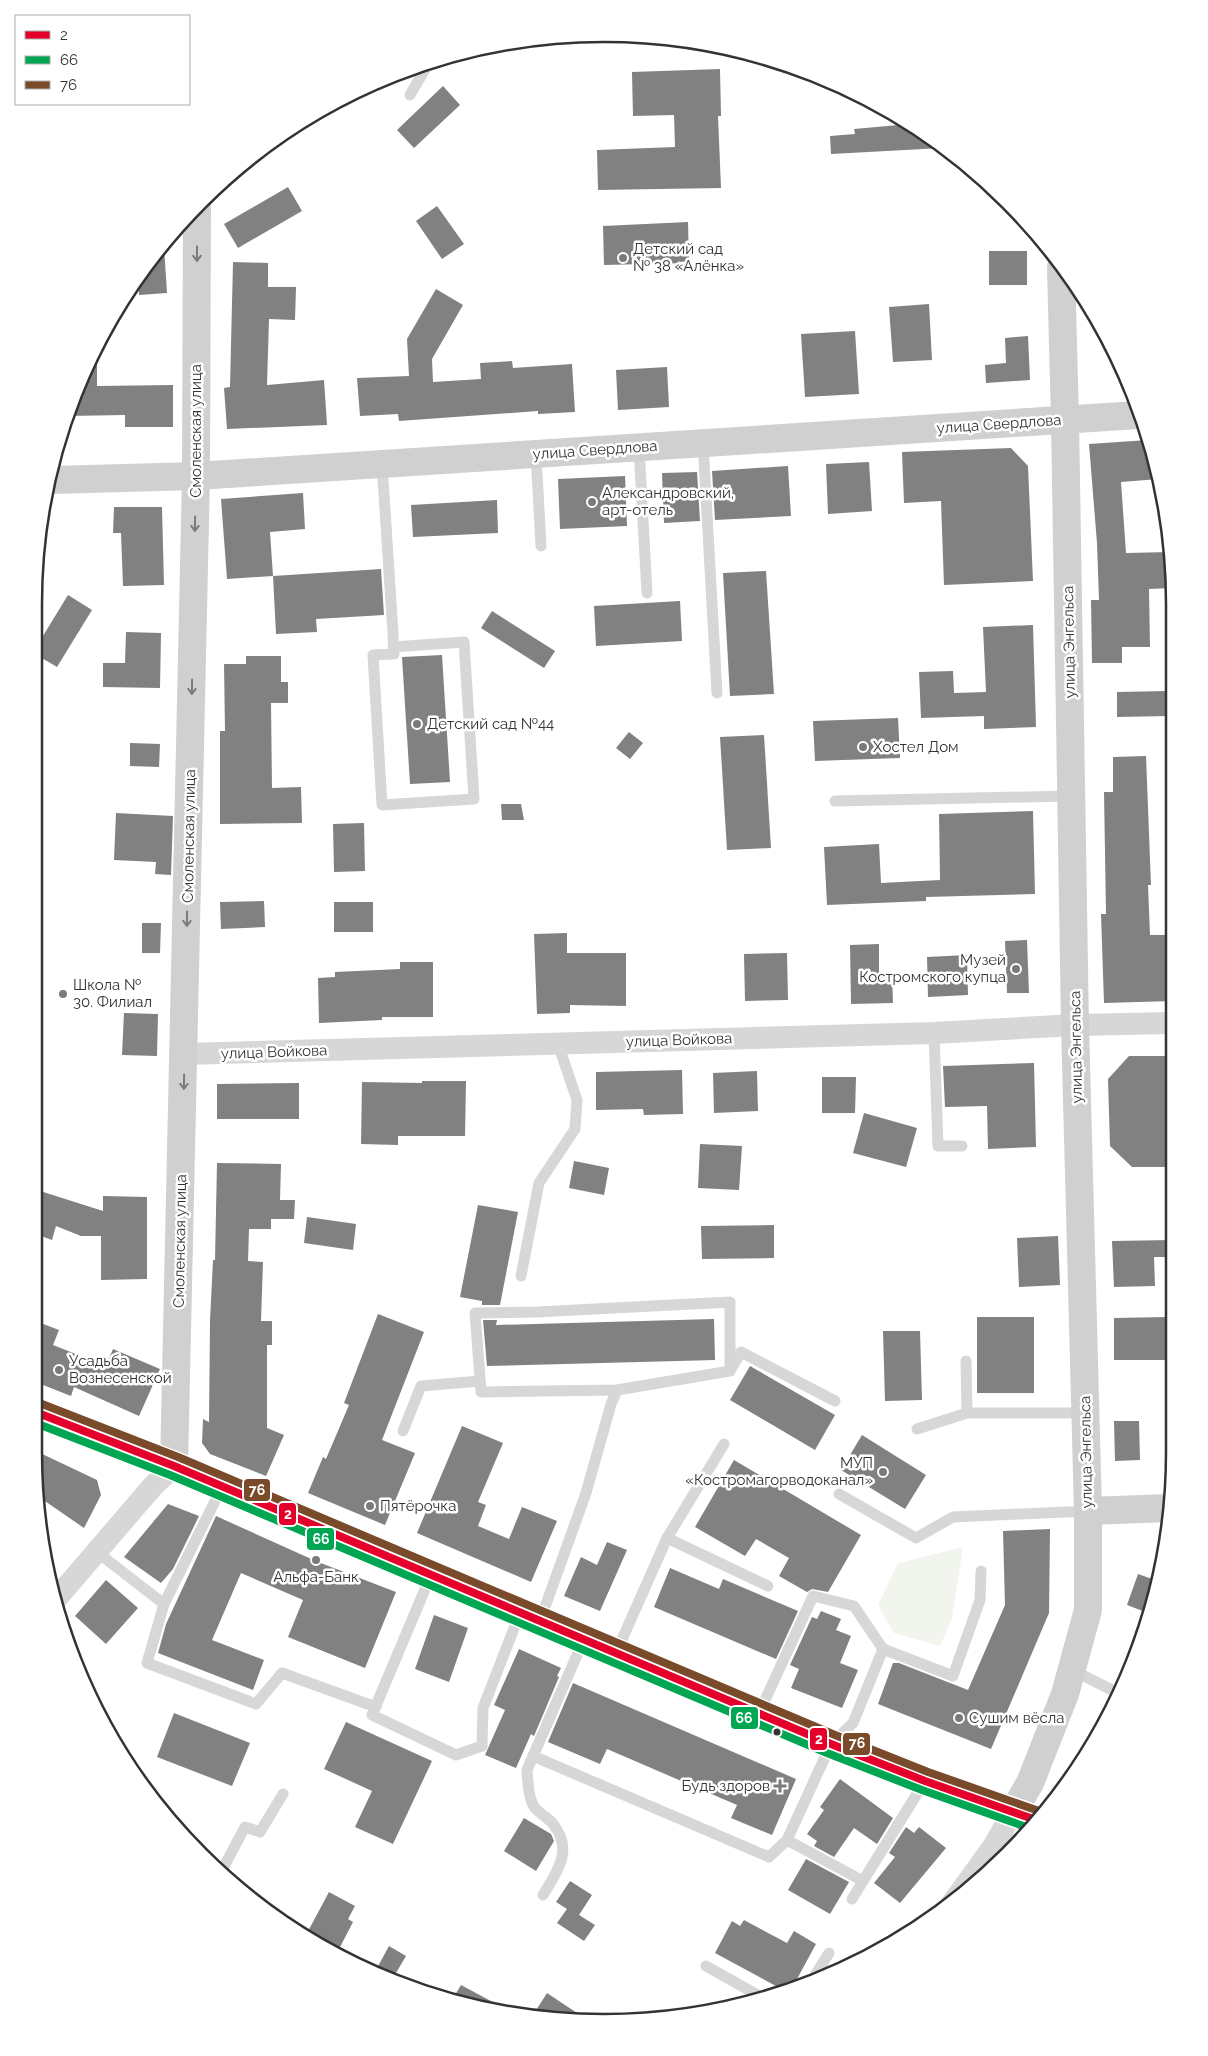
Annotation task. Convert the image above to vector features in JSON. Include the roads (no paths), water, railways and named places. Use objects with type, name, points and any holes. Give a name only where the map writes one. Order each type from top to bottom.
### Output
[{"type":"main road","name":"Смоленская улица","points":[[174,1466],[196,476],[197,218]]},
{"type":"main road","name":"улица Энгельса","points":[[1024,1816],[1030,1783],[1065,1694],[1088,1610],[1088,1511],[1075,1025],[1061,279]]},
{"type":"main road","name":"улица Свердлова","points":[[57,480],[196,476],[1133,415]]},
{"type":"main road","points":[[43,1415],[174,1466],[831,1744],[925,1781],[1024,1816]]},
{"type":"main road","points":[[1088,1511],[1162,1508]]},
{"type":"street","name":"улица Войкова","points":[[184,1054],[934,1033],[1075,1025],[1165,1023]]},
{"type":"street","points":[[61,1593],[153,1486],[174,1466]]},
{"type":"street","points":[[980,1869],[993,1847],[1024,1816]]},
{"type":"lane","points":[[410,95],[423,72]]},
{"type":"lane","points":[[702,443],[717,693]]},
{"type":"lane","points":[[639,447],[647,592]]},
{"type":"lane","points":[[536,454],[541,546]]},
{"type":"lane","points":[[382,464],[394,647],[394,654],[373,655],[382,805],[474,799],[464,642],[394,647]]},
{"type":"lane","points":[[835,802],[1071,796]]},
{"type":"lane","points":[[934,1033],[938,1146],[962,1146]]},
{"type":"lane","points":[[521,1276],[538,1184],[575,1129],[577,1100],[558,1044]]},
{"type":"lane","points":[[730,1302],[730,1371],[617,1390],[481,1392],[475,1313],[537,1312],[730,1302]]},
{"type":"lane","points":[[730,1371],[741,1352],[836,1401]]},
{"type":"lane","points":[[966,1361],[968,1413]]},
{"type":"lane","points":[[403,1432],[420,1386],[480,1381]]},
{"type":"lane","points":[[431,1575],[372,1715],[456,1755],[482,1746],[483,1708],[530,1617],[586,1492],[611,1404],[617,1390]]},
{"type":"lane","points":[[917,1429],[968,1413],[1086,1413]]},
{"type":"lane","points":[[616,1653],[667,1538],[724,1444]]},
{"type":"lane","points":[[222,1487],[164,1604],[147,1663],[256,1704],[282,1673],[376,1707]]},
{"type":"lane","points":[[839,1494],[916,1538],[953,1517],[1088,1511]]},
{"type":"lane","points":[[667,1538],[768,1586]]},
{"type":"lane","points":[[96,1552],[164,1604]]},
{"type":"lane","points":[[759,1713],[812,1596],[854,1606],[883,1649],[953,1676],[980,1600],[981,1571]]},
{"type":"lane","points":[[543,1895],[561,1866],[562,1844],[553,1824],[535,1808],[529,1792],[527,1770],[584,1639]]},
{"type":"lane","points":[[533,1756],[768,1857],[787,1840],[831,1744],[853,1723],[883,1649]]},
{"type":"lane","points":[[1072,1670],[1112,1690]]},
{"type":"lane","points":[[852,1899],[925,1781]]},
{"type":"lane","points":[[225,1865],[245,1827],[260,1832],[283,1794]]},
{"type":"lane","points":[[787,1840],[862,1882]]},
{"type":"lane","points":[[817,1972],[829,1953]]},
{"type":"lane","points":[[706,1966],[754,1993]]},
{"type":"place","name":"Детский сад № 38 «Алёнка»","points":[[623,258]]},
{"type":"place","name":"Александровский, арт-отель","points":[[592,502]]},
{"type":"place","name":"Детский сад №44","points":[[417,724]]},
{"type":"place","name":"Хостел Дом","points":[[863,747]]},
{"type":"place","name":"Музей Костромского купца","points":[[1016,969]]},
{"type":"place","name":"Школа № 30. Филиал","points":[[63,994]]},
{"type":"place","name":"Усадьба Вознесенской","points":[[59,1370]]},
{"type":"place","name":"МУП «Костромагорводоканал»","points":[[883,1472]]},
{"type":"place","name":"Пятёрочка","points":[[370,1506]]},
{"type":"place","name":"Альфа-Банк","points":[[316,1560]]},
{"type":"place","name":"Сушим вёсла","points":[[959,1718]]},
{"type":"place","name":"Будь здоров","points":[[780,1786]]}]
